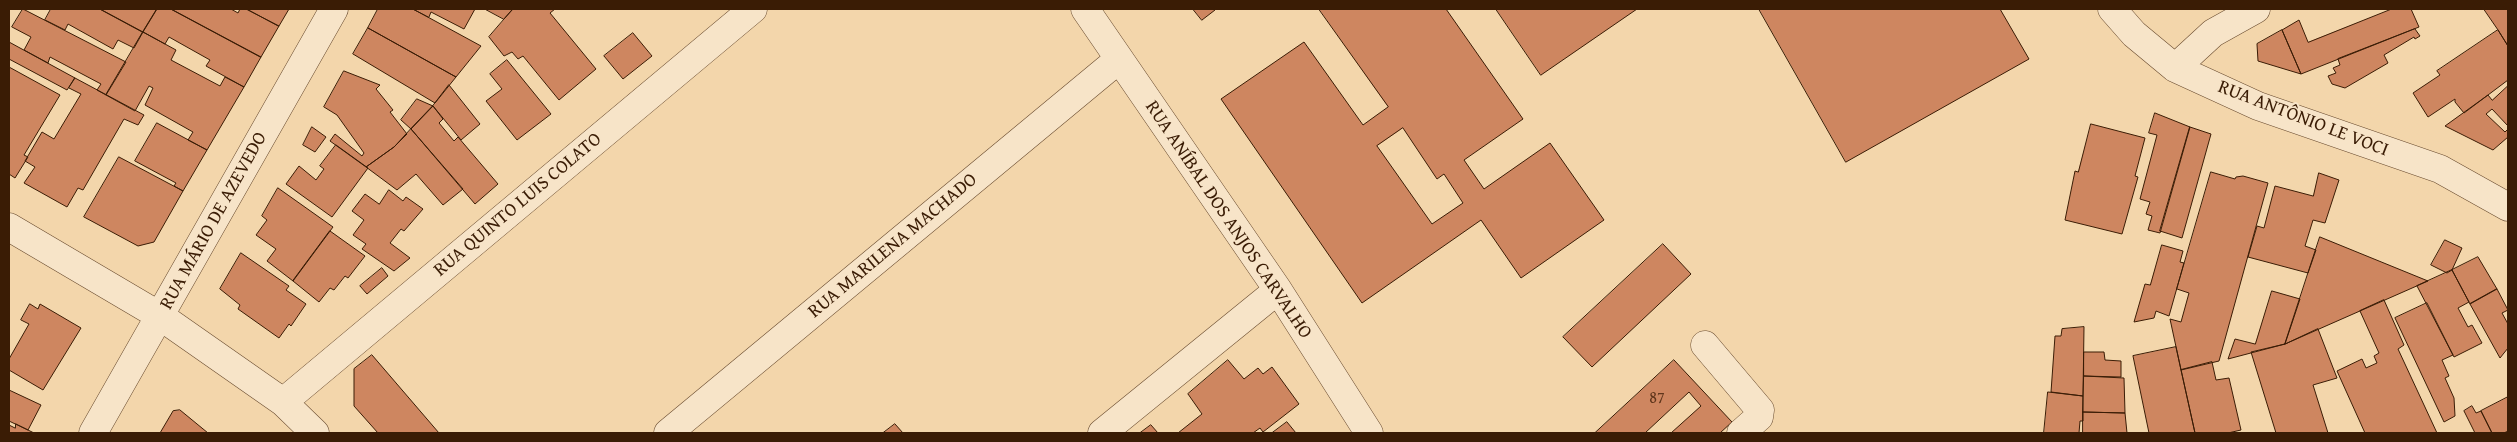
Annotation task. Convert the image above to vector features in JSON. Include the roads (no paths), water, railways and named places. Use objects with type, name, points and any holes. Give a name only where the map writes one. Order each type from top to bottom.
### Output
[{"type":"street","name":"RUA MÁRIO DE AZEVEDO","points":[[93,433],[334,9]]},
{"type":"street","name":"RUA QUINTO LUIS COLATO","points":[[283,402],[753,9]]},
{"type":"street","name":"RUA ANÍBAL DOS ANJOS CARVALHO","points":[[1084,9],[1278,290],[1369,433]]},
{"type":"street","name":"RUA ANTÔNIO LE VOCI","points":[[2112,9],[2134,34],[2175,68],[2258,106],[2440,169],[2508,207]]},
{"type":"street","points":[[2175,68],[2214,32],[2256,9]]},
{"type":"street","name":"RUA MARILENA MACHADO","points":[[668,433],[1118,60]]},
{"type":"street","points":[[9,227],[160,316],[283,402],[315,433]]},
{"type":"street","points":[[1102,433],[1278,290]]},
{"type":"street","points":[[1705,345],[1760,410],[1759,417],[1741,433]]}]
